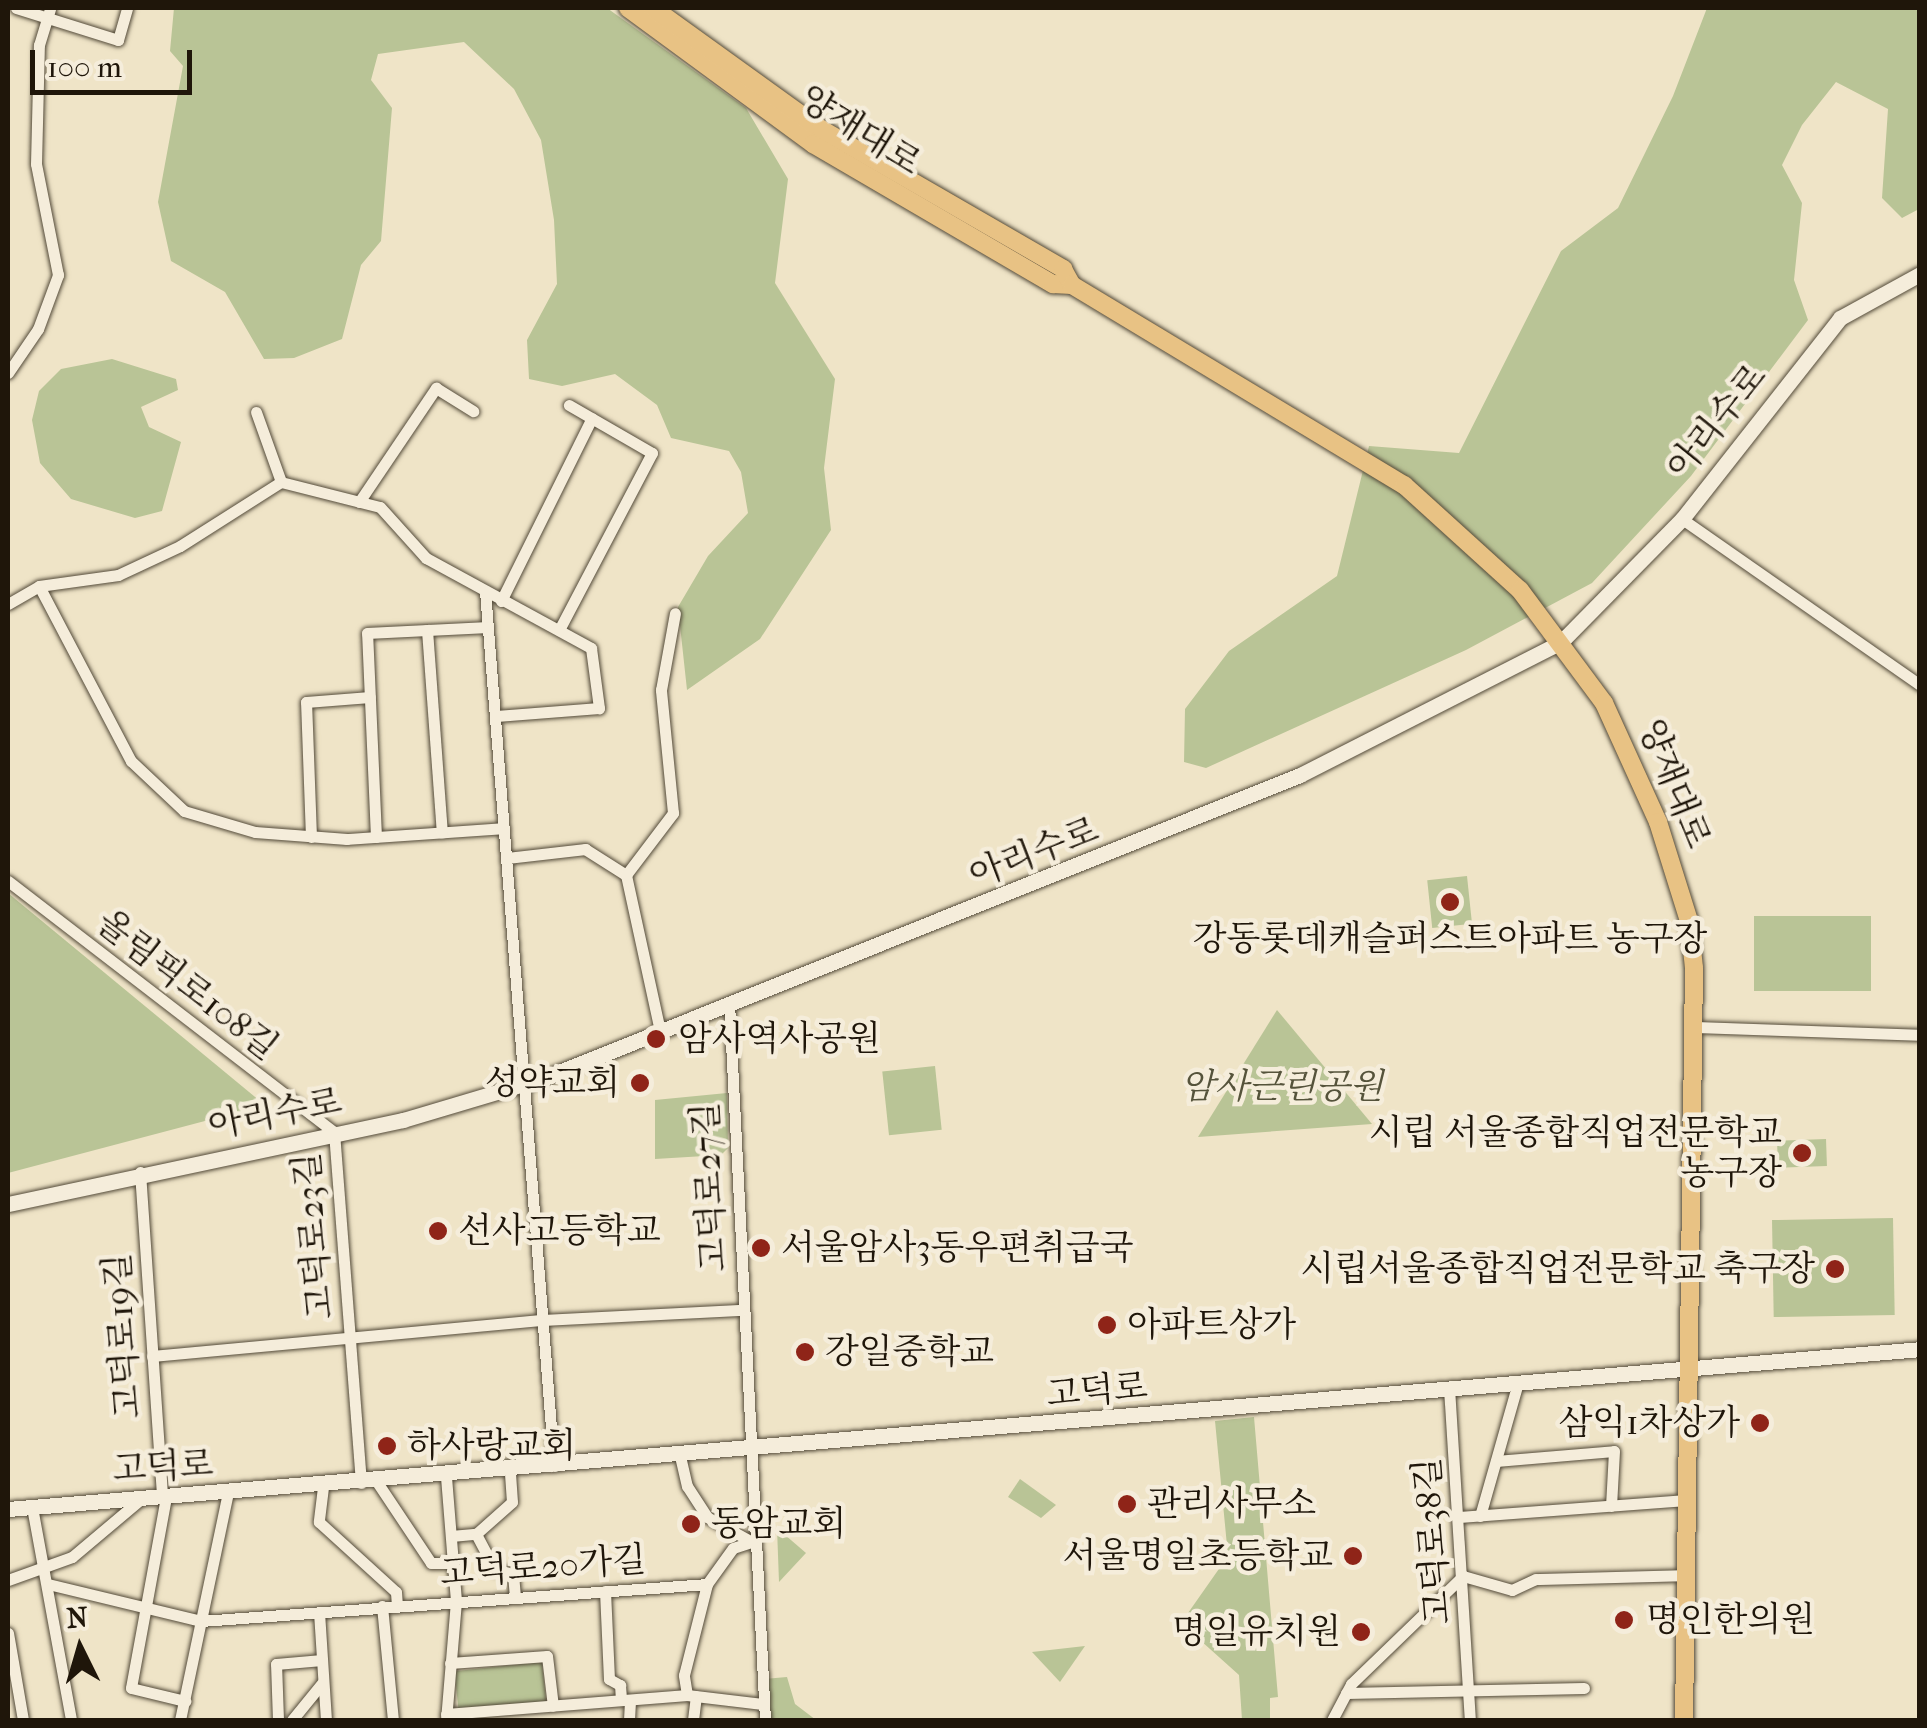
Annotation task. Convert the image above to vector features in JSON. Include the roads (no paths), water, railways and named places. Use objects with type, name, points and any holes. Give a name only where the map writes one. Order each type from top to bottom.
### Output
[{"type":"main road","name":"양재대로","points":[[628,8],[813,144],[1052,284],[1072,284]]},
{"type":"main road","name":"양재대로","points":[[653,8],[821,128],[1063,269],[1072,284],[1404,486],[1488,556],[1561,642],[1626,742],[1656,816],[1690,921],[1694,1027],[1684,1720]]},
{"type":"main road","name":"아리수로","points":[[8,1204],[140,1172],[403,1120],[524,1085],[1144,841],[1300,774],[1561,642],[1682,520],[1840,318],[1920,274]]},
{"type":"main road","name":"고덕로","points":[[8,1509],[323,1487],[1920,1350]]},
{"type":"street","points":[[16,8],[49,12],[118,40],[128,8]]},
{"type":"street","points":[[8,373],[38,329],[58,275],[36,164],[38,45],[49,12]]},
{"type":"street","points":[[359,502],[436,388],[474,412]]},
{"type":"street","points":[[559,630],[652,453],[569,405]]},
{"type":"street","points":[[256,412],[281,482]]},
{"type":"street","points":[[501,600],[592,418]]},
{"type":"street","points":[[8,604],[39,586],[118,575],[180,546],[281,482],[392,514],[426,558],[590,648],[599,708],[496,716]]},
{"type":"street","points":[[1682,520],[1920,685]]},
{"type":"street","points":[[39,586],[131,761],[156,789],[184,811],[217,823],[311,837],[376,837],[504,828]]},
{"type":"street","points":[[485,592],[554,1466]]},
{"type":"street","points":[[626,875],[673,813],[661,690],[676,612]]},
{"type":"street","points":[[376,837],[367,633],[488,627]]},
{"type":"street","points":[[428,630],[442,832]]},
{"type":"street","points":[[311,837],[306,702],[370,697]]},
{"type":"street","points":[[507,858],[585,848],[626,875],[660,1031]]},
{"type":"street","name":"올림픽로108길","points":[[8,881],[334,1132]]},
{"type":"street","name":"고덕로27길","points":[[729,1002],[752,1542],[765,1720]]},
{"type":"street","points":[[1694,1027],[1920,1034]]},
{"type":"street","name":"고덕로23길","points":[[334,1132],[350,1335],[369,1482]]},
{"type":"street","name":"고덕로19길","points":[[140,1172],[164,1497],[131,1688],[184,1700]]},
{"type":"street","name":"고덕로27길","points":[[350,1335],[743,1310]]},
{"type":"street","name":"고덕로23길","points":[[152,1356],[350,1335]]},
{"type":"street","points":[[1480,1516],[1518,1383]]},
{"type":"street","name":"고덕로38길","points":[[1449,1388],[1464,1576],[1470,1720]]},
{"type":"street","points":[[1496,1462],[1614,1452],[1611,1506]]},
{"type":"street","points":[[680,1456],[688,1486],[707,1517],[752,1542]]},
{"type":"street","points":[[451,1536],[476,1534],[512,1502],[510,1470]]},
{"type":"street","points":[[446,1476],[456,1600],[446,1717],[692,1696],[762,1704]]},
{"type":"street","points":[[369,1482],[432,1562],[453,1563]]},
{"type":"street","points":[[323,1487],[319,1522],[396,1592],[398,1605]]},
{"type":"street","points":[[180,1720],[228,1493]]},
{"type":"street","points":[[8,1580],[72,1557],[142,1498]]},
{"type":"street","points":[[1459,1518],[1686,1500]]},
{"type":"street","points":[[32,1507],[71,1720]]},
{"type":"street","points":[[476,1534],[495,1569],[513,1574],[514,1596]]},
{"type":"street","points":[[693,1720],[692,1696],[684,1676],[707,1584],[733,1548],[752,1542]]},
{"type":"street","points":[[1332,1720],[1346,1693],[1464,1576],[1512,1590],[1536,1579],[1685,1574]]},
{"type":"street","name":"고덕로20가길","points":[[48,1584],[202,1621],[707,1584]]},
{"type":"street","points":[[606,1591],[609,1679],[620,1686],[630,1720]]},
{"type":"street","points":[[382,1606],[393,1720]]},
{"type":"street","points":[[319,1612],[326,1720]]},
{"type":"street","points":[[8,1633],[23,1720]]},
{"type":"street","points":[[450,1663],[547,1656],[554,1706]]},
{"type":"street","points":[[278,1720],[276,1664],[322,1660]]},
{"type":"street","points":[[292,1720],[323,1682]]},
{"type":"street","points":[[1346,1693],[1584,1688]]},
{"type":"place","name":"강동롯데캐슬퍼스트아파트 농구장","points":[[1450,902]]},
{"type":"place","name":"암사역사공원","points":[[656,1039]]},
{"type":"place","name":"성약교회","points":[[640,1083]]},
{"type":"place","name":"시립 서울종합직업전문학교 농구장","points":[[1802,1153]]},
{"type":"place","name":"선사고등학교","points":[[438,1231]]},
{"type":"place","name":"서울암사3동우편취급국","points":[[761,1248]]},
{"type":"place","name":"시립서울종합직업전문학교 축구장","points":[[1835,1269]]},
{"type":"place","name":"아파트상가","points":[[1107,1325]]},
{"type":"place","name":"강일중학교","points":[[805,1352]]},
{"type":"place","name":"삼익1차상가","points":[[1760,1423]]},
{"type":"place","name":"하사랑교회","points":[[387,1446]]},
{"type":"place","name":"관리사무소","points":[[1127,1504]]},
{"type":"place","name":"동암교회","points":[[691,1524]]},
{"type":"place","name":"서울명일초등학교","points":[[1353,1556]]},
{"type":"place","name":"명인한의원","points":[[1624,1620]]},
{"type":"place","name":"명일유치원","points":[[1361,1632]]},
{"type":"park label","name":"암사근린공원","points":[[1282,1087]]}]
